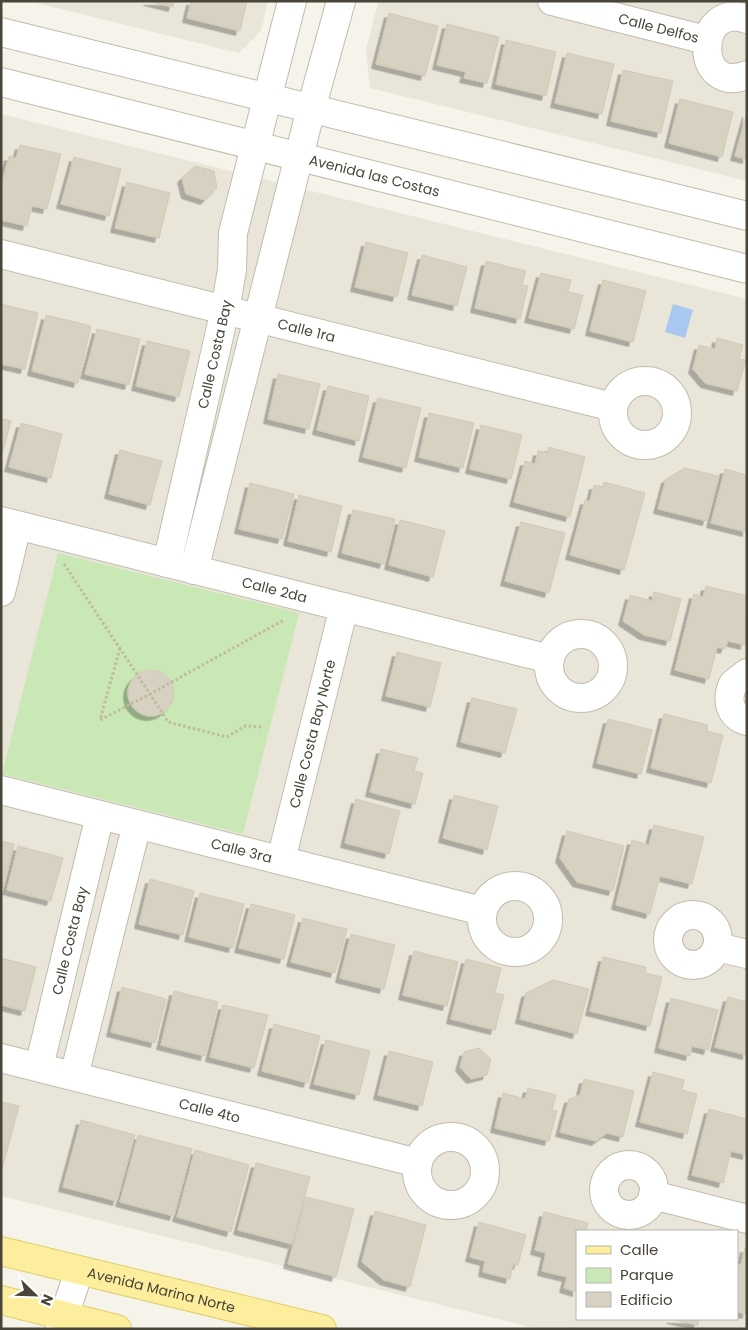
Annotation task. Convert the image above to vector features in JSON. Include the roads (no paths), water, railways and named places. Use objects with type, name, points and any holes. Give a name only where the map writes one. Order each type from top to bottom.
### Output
[{"type":"main road","name":"Avenida Marina Norte","points":[[1,1251],[322,1329]]},
{"type":"main road","points":[[1,1300],[63,1322],[117,1329]]},
{"type":"street","points":[[267,99],[292,1]]},
{"type":"street","points":[[194,570],[311,109],[341,1]]},
{"type":"street","name":"Calle Delfos","points":[[552,1],[706,40]]},
{"type":"street","name":"Calle Delfos","points":[[747,19],[734,17],[724,19],[710,31],[706,40],[708,61],[714,69],[734,78],[747,75]]},
{"type":"street","points":[[1,32],[747,216]]},
{"type":"street","name":"Avenida las Costas","points":[[1,82],[747,269]]},
{"type":"street","name":"Calle Costa Bay","points":[[167,563],[225,310],[232,270],[233,233],[267,99]]},
{"type":"street","name":"Calle 1ra","points":[[1,254],[613,407]]},
{"type":"street","points":[[1,592],[9,524]]},
{"type":"street","name":"Calle 2da","points":[[9,524],[550,659]]},
{"type":"street","name":"Calle Costa Bay Norte","points":[[281,860],[344,607]]},
{"type":"street","points":[[747,674],[733,684],[729,700],[736,715],[747,721]]},
{"type":"street","name":"Calle 3ra","points":[[1,790],[482,910]]},
{"type":"street","name":"Calle Costa Bay","points":[[40,1068],[100,815]]},
{"type":"street","points":[[74,1076],[137,824]]},
{"type":"street","points":[[717,946],[747,954]]},
{"type":"street","name":"Calle 4to","points":[[1,1058],[418,1163]]},
{"type":"street","points":[[653,1196],[747,1219]]},
{"type":"street","points":[[63,1322],[79,1271]]},
{"type":"water","points":[[673,304],[693,310],[685,338],[665,332]]}]
